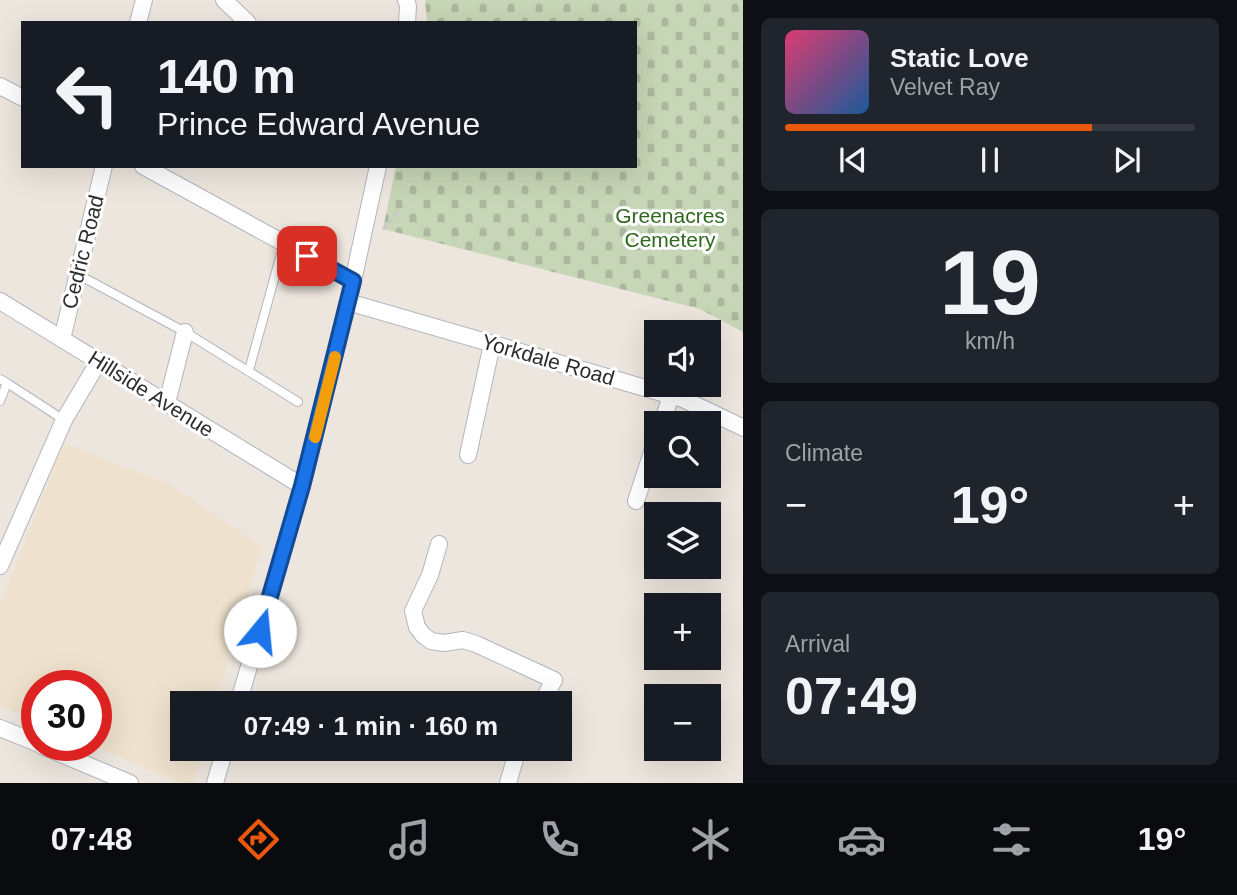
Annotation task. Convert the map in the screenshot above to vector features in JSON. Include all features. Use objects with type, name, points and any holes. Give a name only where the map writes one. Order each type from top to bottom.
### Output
[{"type":"street","points":[[139,21],[144,0]]},
{"type":"street","points":[[223,0],[246,21]]},
{"type":"street","points":[[406,0],[407,21]]},
{"type":"street","points":[[0,86],[21,98]]},
{"type":"street","name":"Cedric Road","points":[[62,339],[104,168]]},
{"type":"street","points":[[147,168],[353,281]]},
{"type":"street","points":[[242,691],[302,486],[353,281],[378,168]]},
{"type":"street","name":"Hillside Avenue","points":[[0,301],[302,486]]},
{"type":"street","name":"Yorkdale Road","points":[[348,302],[644,387]]},
{"type":"street","points":[[167,403],[185,332]]},
{"type":"street","points":[[468,455],[492,344]]},
{"type":"street","points":[[0,566],[64,420],[99,361]]},
{"type":"street","name":"Yorkdale Road","points":[[675,397],[743,428]]},
{"type":"street","points":[[636,501],[644,477]]},
{"type":"street","points":[[439,544],[430,575],[415,604],[413,618],[416,627],[431,641],[444,643],[463,640],[476,644],[554,680],[548,691]]},
{"type":"street","points":[[0,728],[21,737]]},
{"type":"street","points":[[79,761],[130,783]]},
{"type":"street","points":[[215,783],[221,761]]},
{"type":"street","points":[[508,783],[514,761]]},
{"type":"lane","points":[[249,370],[284,243]]},
{"type":"lane","points":[[78,274],[185,332],[298,402]]},
{"type":"lane","points":[[0,401],[4,381],[64,420]]},
{"type":"shaded area","points":[[64,443],[169,484],[262,547],[220,691],[170,691],[170,761],[199,761],[193,783],[182,783],[112,754],[112,670],[21,670],[21,715],[0,706],[0,605]]},
{"type":"green space","name":"Greenacres Cemetery","points":[[425,0],[743,0],[743,332],[700,309],[383,229],[396,168],[637,168],[637,21],[427,21]]},
{"type":"slow traffic","points":[[315,437],[335,357]]},
{"type":"route","points":[[260,631],[302,486],[353,281],[307,256]]}]
